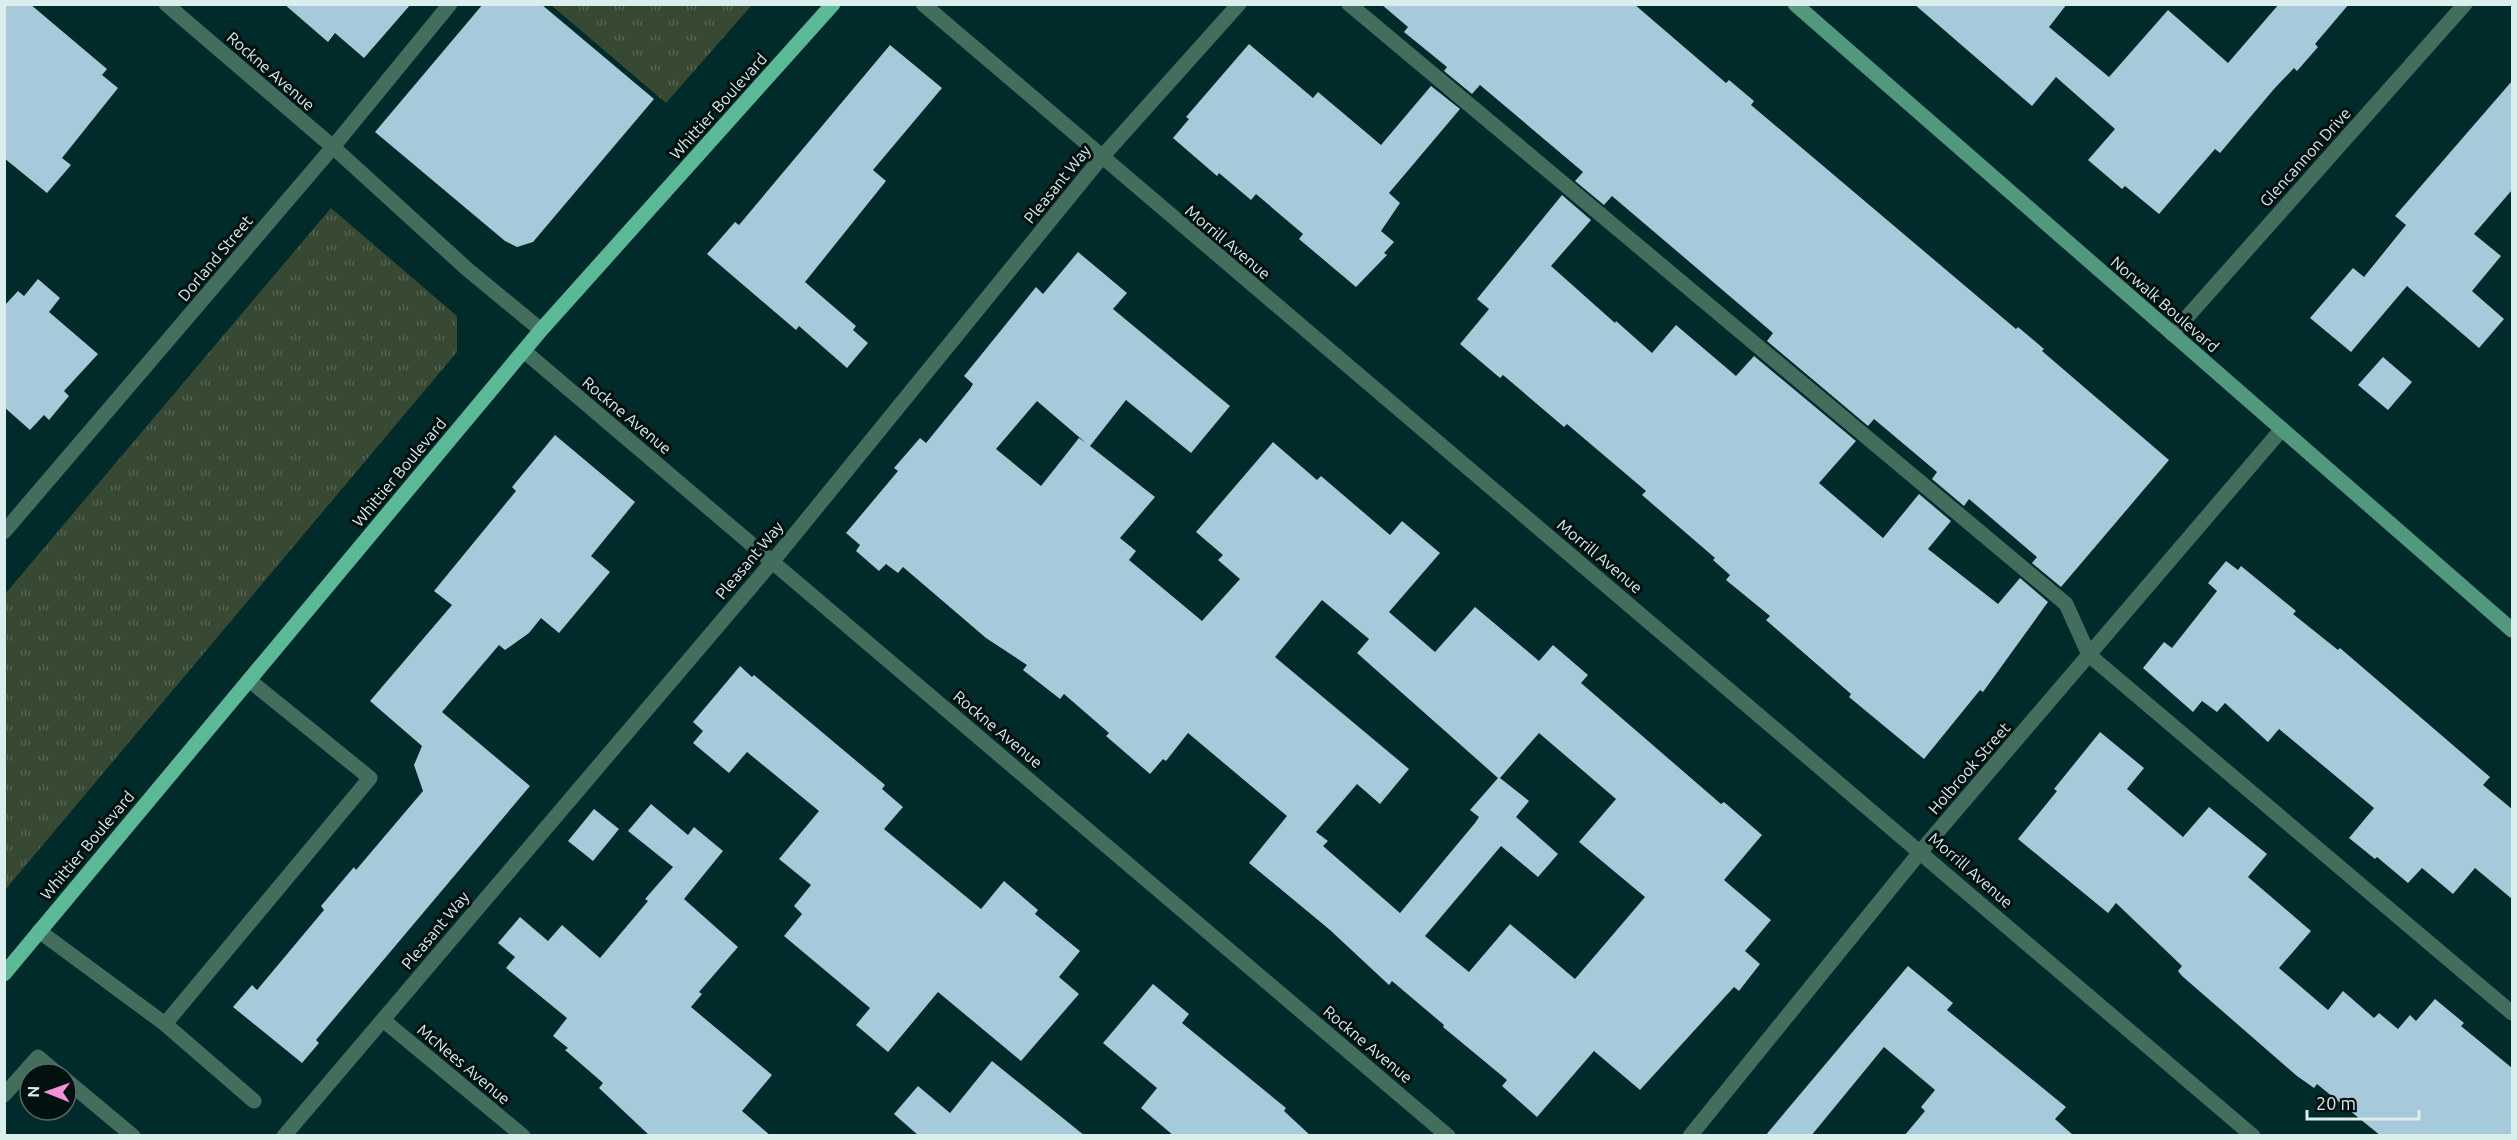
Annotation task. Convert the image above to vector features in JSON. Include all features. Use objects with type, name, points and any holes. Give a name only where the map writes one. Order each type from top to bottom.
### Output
[{"type":"main road","name":"Whittier Boulevard","points":[[4,974],[524,351],[833,4]]},
{"type":"main road","name":"Norwalk Boulevard","points":[[1801,6],[2172,334],[2512,630]]},
{"type":"street","name":"Rockne Avenue","points":[[166,4],[333,147],[467,269],[542,330]]},
{"type":"street","name":"Dorland Street","points":[[5,532],[333,147],[450,4]]},
{"type":"street","name":"Morrill Avenue","points":[[922,4],[1921,851],[2253,1136]]},
{"type":"street","name":"Pleasant Way","points":[[284,1136],[773,561],[1101,158],[1239,4]]},
{"type":"street","points":[[1348,4],[2066,604],[2089,655],[2512,1013]]},
{"type":"street","name":"Glencannon Drive","points":[[2172,334],[2465,4]]},
{"type":"street","name":"Rockne Avenue","points":[[524,351],[1448,1136]]},
{"type":"street","name":"Holbrook Street","points":[[1690,1136],[1921,851],[2282,429]]},
{"type":"street","points":[[165,1024],[370,778],[249,680]]},
{"type":"street","points":[[39,931],[165,1024],[254,1101]]},
{"type":"street","name":"McNees Avenue","points":[[383,1020],[523,1136]]},
{"type":"street","points":[[4,1095],[18,1079]]},
{"type":"street","points":[[78,1090],[133,1136]]},
{"type":"green space","points":[[551,5],[752,5],[666,103]]},
{"type":"green space","points":[[331,208],[457,316],[457,352],[5,890],[5,594]]},
{"type":"building","points":[[4,4],[30,4],[107,69],[102,75],[118,88],[62,158],[71,165],[47,193],[4,158]]},
{"type":"building","points":[[284,4],[411,4],[364,58],[335,33],[328,42]]},
{"type":"building","points":[[483,4],[541,4],[654,99],[533,242],[517,247],[505,241],[375,132]]},
{"type":"building","points":[[1381,4],[1634,4],[1726,83],[1729,80],[1754,101],[1751,105],[2016,329],[2018,327],[2044,349],[2042,351],[2169,460],[2061,587],[2032,563],[2037,557],[1969,499],[1964,506],[1932,479],[1937,472],[1874,419],[1868,426],[1767,341],[1773,333],[1612,196],[1604,205],[1575,181],[1583,172],[1480,85],[1472,94],[1444,71],[1447,67],[1404,32],[1408,27]]},
{"type":"building","points":[[1914,4],[2067,4],[2049,27],[2109,77],[2168,10],[2228,63],[2279,4],[2349,4],[2315,44],[2318,47],[2297,71],[2294,68],[2274,89],[2220,153],[2215,149],[2159,214],[2125,186],[2122,189],[2088,160],[2115,129],[2056,77],[2032,106]]},
{"type":"building","points":[[1249,44],[1313,98],[1318,92],[1381,145],[1431,86],[1460,109],[1389,193],[1400,203],[1381,231],[1394,242],[1384,253],[1387,255],[1356,287],[1299,239],[1303,234],[1256,194],[1251,200],[1219,173],[1217,176],[1173,138],[1189,119],[1186,117]]},
{"type":"building","points":[[890,45],[942,88],[873,170],[886,181],[805,282],[856,326],[853,330],[868,343],[847,368],[799,326],[796,330],[707,254],[735,222],[739,225]]},
{"type":"building","points":[[2512,81],[2512,190],[2474,234],[2501,256],[2472,291],[2504,319],[2479,348],[2407,286],[2351,352],[2310,318],[2353,268],[2364,277],[2406,225],[2395,216]]},
{"type":"building","points":[[1562,195],[1591,220],[1551,266],[1615,323],[1616,321],[1652,353],[1676,325],[1736,376],[1754,356],[1856,441],[1819,483],[1883,538],[1919,494],[1951,521],[1928,549],[1998,604],[2020,578],[2048,602],[1983,692],[1980,690],[1924,759],[1849,697],[1851,694],[1766,620],[1770,616],[1726,580],[1730,575],[1713,560],[1715,558],[1642,495],[1646,491],[1567,424],[1564,427],[1503,375],[1500,378],[1460,344],[1489,309],[1477,299]]},
{"type":"building","points":[[1078,252],[1127,293],[1113,309],[1230,406],[1191,453],[1126,400],[1090,446],[1155,497],[1120,538],[1136,551],[1129,560],[1202,621],[1240,579],[1218,560],[1223,555],[1196,532],[1273,442],[1317,480],[1321,476],[1390,535],[1402,521],[1440,553],[1389,612],[1435,652],[1475,607],[1539,661],[1553,645],[1588,675],[1581,683],[1721,804],[1724,802],[1762,835],[1724,880],[1771,920],[1745,951],[1760,964],[1739,991],[1734,987],[1640,1090],[1594,1051],[1537,1117],[1502,1086],[1507,1080],[1392,981],[1389,985],[1330,930],[1249,863],[1287,816],[1188,733],[1166,761],[1163,759],[1150,774],[1106,736],[1109,733],[1064,694],[1060,699],[1023,670],[1027,665],[986,638],[903,567],[898,573],[886,564],[879,571],[856,551],[860,545],[846,533],[898,471],[894,468],[920,438],[926,443],[970,389],[973,384],[964,376],[1036,287],[1043,294]],"holes":[[[1037,401],[1086,443],[1079,438],[1041,486],[996,449]],[[1322,600],[1369,639],[1357,653],[1498,778],[1470,810],[1479,817],[1475,823],[1400,913],[1323,846],[1328,841],[1316,832],[1357,784],[1380,804],[1409,769],[1275,657]],[[1539,733],[1616,799],[1579,842],[1645,897],[1575,979],[1510,924],[1469,972],[1425,936],[1501,846],[1538,877],[1558,854],[1516,817],[1529,801],[1500,778]]]},
{"type":"building","points":[[38,279],[60,298],[49,312],[98,354],[64,391],[69,396],[49,420],[44,415],[30,430],[4,407],[4,306],[18,291],[24,296]]},
{"type":"building","points":[[2383,357],[2412,382],[2388,410],[2358,385]]},
{"type":"building","points":[[555,435],[635,502],[591,556],[610,572],[559,633],[541,618],[529,633],[505,650],[499,645],[442,712],[530,786],[316,1040],[319,1043],[302,1063],[233,1007],[252,985],[257,990],[324,910],[321,906],[354,867],[356,870],[423,791],[414,765],[422,746],[370,701],[452,605],[434,591],[516,491],[512,487]]},
{"type":"building","points":[[2226,561],[2238,570],[2241,566],[2296,611],[2293,614],[2338,650],[2340,648],[2490,777],[2483,785],[2512,809],[2512,899],[2475,868],[2453,894],[2422,868],[2408,883],[2377,857],[2375,859],[2349,838],[2374,808],[2279,729],[2268,742],[2225,703],[2217,712],[2202,701],[2193,712],[2143,668],[2164,642],[2172,648],[2217,591],[2208,583]]},
{"type":"building","points":[[740,666],[752,677],[754,675],[885,785],[882,789],[903,807],[884,829],[981,909],[1004,881],[1038,910],[1035,914],[1080,951],[1059,977],[1079,994],[1021,1061],[938,992],[888,1052],[856,1025],[870,1008],[784,936],[802,914],[794,906],[811,885],[779,859],[819,811],[747,752],[729,773],[693,743],[703,731],[693,722]]},
{"type":"building","points":[[2100,732],[2144,768],[2127,789],[2183,837],[2209,807],[2267,854],[2248,877],[2311,931],[2279,968],[2328,1010],[2343,991],[2374,1018],[2379,1013],[2398,1029],[2410,1015],[2416,1021],[2435,999],[2464,1023],[2461,1026],[2512,1068],[2512,1136],[2381,1136],[2317,1084],[2314,1088],[2297,1076],[2182,976],[2178,971],[2182,966],[2116,903],[2108,913],[2018,839],[2057,791],[2054,789]]},
{"type":"building","points":[[651,804],[688,835],[694,827],[723,851],[684,899],[738,947],[699,992],[702,994],[691,1007],[772,1075],[742,1111],[771,1136],[650,1136],[599,1088],[603,1083],[565,1050],[568,1048],[553,1036],[567,1018],[506,968],[515,957],[498,943],[520,917],[548,941],[562,925],[600,958],[648,901],[645,899],[673,867],[628,831]]},
{"type":"building","points":[[594,809],[619,829],[593,861],[568,841]]},
{"type":"building","points":[[1908,966],[1953,1003],[1947,1010],[2066,1107],[2055,1119],[2074,1136],[1904,1136],[1925,1111],[1921,1107],[1935,1090],[1884,1047],[1811,1136],[1765,1136]]},
{"type":"building","points":[[1153,984],[1189,1014],[1182,1023],[1286,1108],[1284,1111],[1311,1136],[1174,1136],[1141,1108],[1157,1088],[1103,1043]]},
{"type":"building","points":[[992,1061],[1085,1136],[919,1136],[894,1114],[918,1086],[950,1113]]}]
